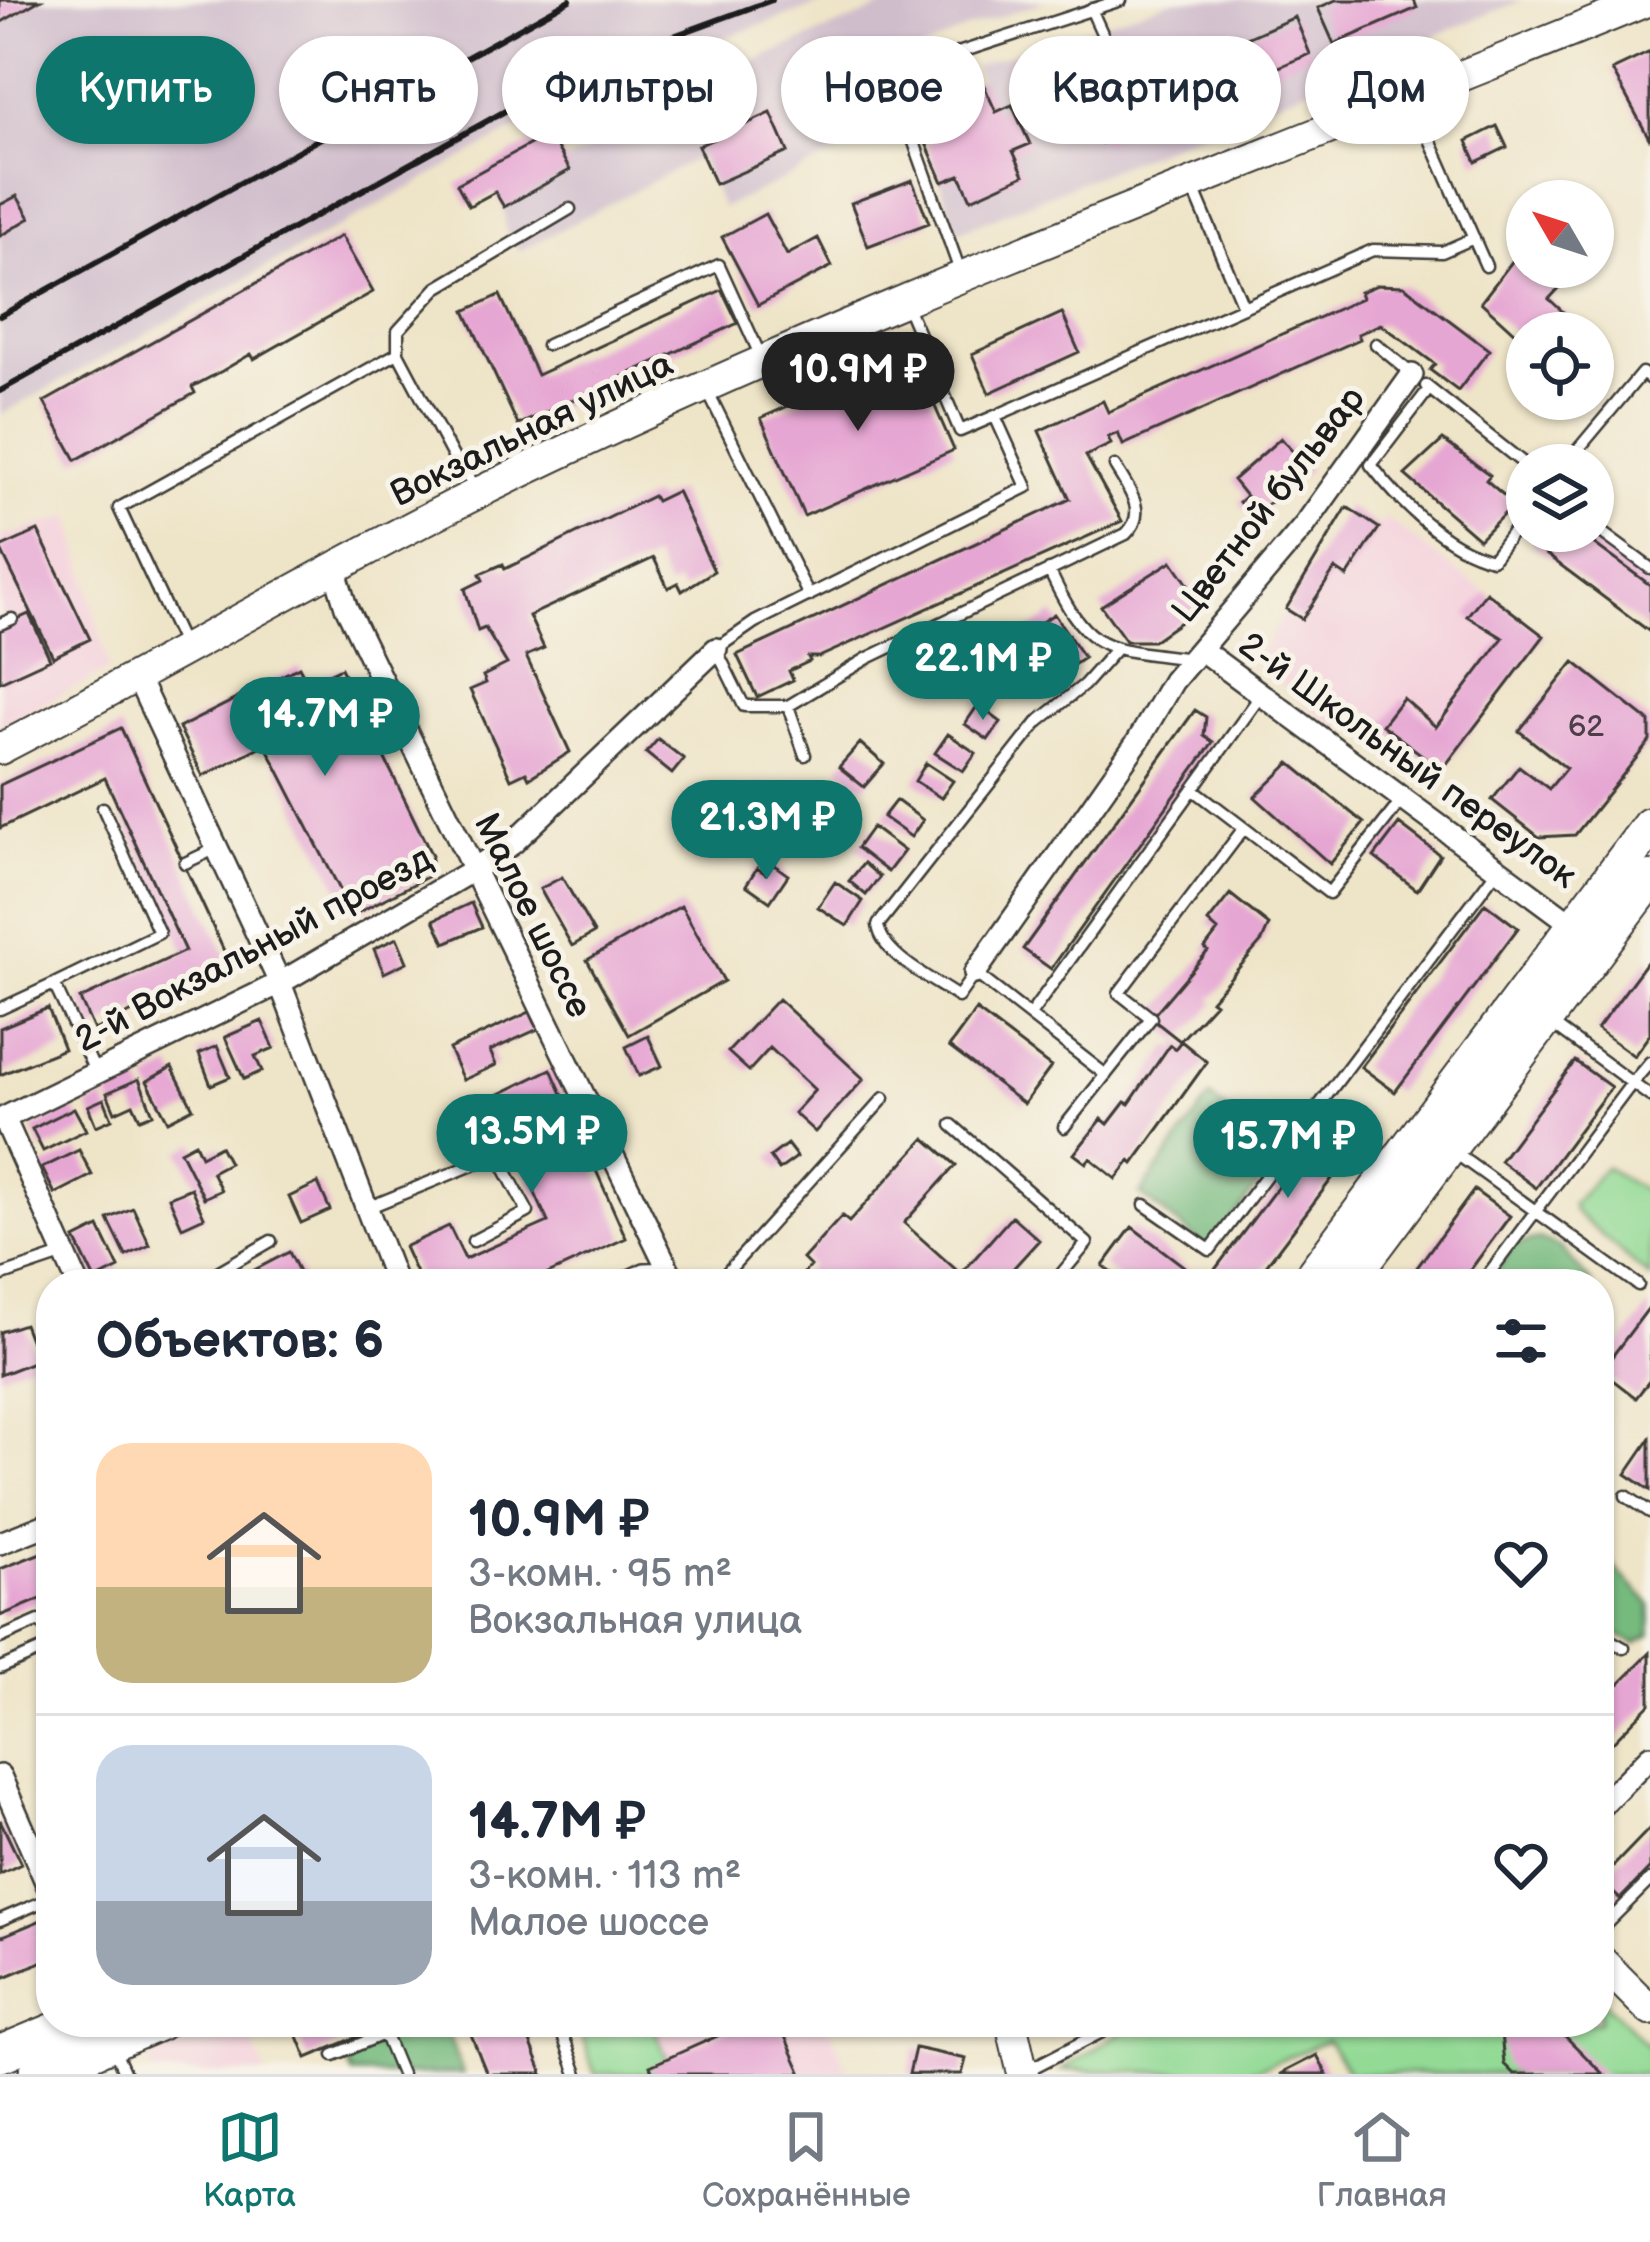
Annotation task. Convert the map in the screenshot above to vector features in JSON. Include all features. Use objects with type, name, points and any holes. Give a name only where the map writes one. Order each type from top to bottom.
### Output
[{"type":"main road","name":"Вокзальная улица","points":[[1469,74],[1649,0]]},
{"type":"main road","name":"Вокзальная улица","points":[[0,749],[481,492],[764,364],[1305,140]]},
{"type":"main road","points":[[1318,1269],[1650,826]]},
{"type":"main road","points":[[1357,1269],[1650,879]]},
{"type":"main road","points":[[1614,1974],[1650,2010]]},
{"type":"main road","points":[[0,2054],[41,2037]]},
{"type":"main road","points":[[37,2074],[118,2058],[142,2037]]},
{"type":"main road","points":[[1015,2037],[1023,2073]]},
{"type":"street","name":"Цветной бульвар","points":[[975,973],[1195,654],[1420,382]]},
{"type":"street","name":"Малое шоссе","points":[[335,571],[346,607],[670,1269]]},
{"type":"street","name":"2-й Вокзальный проезд","points":[[2,1119],[280,983],[473,870],[513,843],[716,649]]},
{"type":"street","name":"2-й Школьный переулок","points":[[1195,654],[1261,695],[1575,926]]},
{"type":"street","points":[[138,679],[280,983],[390,1269]]},
{"type":"street","points":[[2,1119],[72,1269]]},
{"type":"street","points":[[0,1543],[36,1529]]},
{"type":"street","points":[[1614,1793],[1650,1756]]},
{"type":"street","points":[[0,1776],[36,1861]]},
{"type":"lane","points":[[963,280],[904,117],[908,88],[958,53],[1121,0]]},
{"type":"lane","points":[[1091,10],[1103,36]]},
{"type":"lane","points":[[1432,144],[1486,266]]},
{"type":"lane","points":[[1192,185],[1243,307]]},
{"type":"lane","points":[[481,492],[458,466],[398,353],[398,331],[437,289],[570,208]]},
{"type":"lane","points":[[906,304],[960,430],[1373,250],[1442,252],[1474,238]]},
{"type":"lane","points":[[547,345],[719,265],[764,364]]},
{"type":"lane","points":[[1376,344],[1506,450]]},
{"type":"lane","points":[[186,652],[118,508],[398,353]]},
{"type":"lane","points":[[1583,444],[1642,373],[1650,379]]},
{"type":"lane","points":[[1420,382],[1371,464],[1384,481],[1472,554],[1492,559],[1506,541]]},
{"type":"lane","points":[[706,389],[809,596]]},
{"type":"lane","points":[[995,416],[1027,487],[809,596],[716,649],[744,706],[788,706],[868,658],[1126,534],[1137,524],[1138,508],[1115,466]]},
{"type":"lane","points":[[1614,541],[1650,568]]},
{"type":"lane","points":[[1049,570],[1076,625],[1089,638],[1117,648],[1195,654]]},
{"type":"lane","points":[[1106,1075],[975,973],[958,997],[892,950],[879,937],[878,925],[1038,722],[1084,685],[1117,648]]},
{"type":"lane","points":[[1030,1015],[1261,695]]},
{"type":"lane","points":[[788,706],[805,755]]},
{"type":"lane","points":[[1193,789],[1329,892],[1402,800]]},
{"type":"lane","points":[[0,1009],[160,932],[143,883],[103,808]]},
{"type":"lane","points":[[1064,1126],[1151,1018],[1119,993],[1244,828]]},
{"type":"lane","points":[[185,863],[217,848]]},
{"type":"lane","points":[[1145,1204],[1210,1250],[1497,870]]},
{"type":"lane","points":[[53,984],[97,1073]]},
{"type":"lane","points":[[1545,1019],[1650,1096]]},
{"type":"lane","points":[[1492,1269],[1650,1063]]},
{"type":"lane","points":[[731,1269],[884,1098]]},
{"type":"lane","points":[[952,1124],[1087,1243],[1065,1269]]},
{"type":"lane","points":[[1449,1148],[1638,1285]]},
{"type":"lane","points":[[367,1208],[497,1155],[528,1212],[473,1241]]},
{"type":"lane","points":[[222,1269],[271,1240]]},
{"type":"lane","points":[[0,1276],[65,1254]]},
{"type":"lane","points":[[1627,1496],[1650,1513]]},
{"type":"lane","points":[[0,1638],[36,1622]]},
{"type":"lane","points":[[1614,1642],[1624,1648]]},
{"type":"lane","points":[[0,1668],[36,1652]]},
{"type":"lane","points":[[1614,1916],[1650,1880]]},
{"type":"lane","points":[[0,1920],[36,1903]]},
{"type":"lane","points":[[334,2055],[375,2037]]},
{"type":"lane","points":[[386,2037],[401,2074]]},
{"type":"lane","points":[[563,2037],[577,2074]]},
{"type":"lane","points":[[1023,2073],[1092,2037]]},
{"type":"shaded area","points":[[0,0],[833,0],[729,36],[502,36],[502,137],[0,415]]},
{"type":"shaded area","points":[[900,0],[1047,0],[952,36],[814,36]]},
{"type":"shaded area","points":[[1174,0],[1522,0],[1434,36],[1305,36],[1305,89],[1281,99],[1281,36],[1065,36]]},
{"type":"shaded area","points":[[781,50],[781,144],[859,144],[722,208],[699,157],[519,251],[506,231],[504,207],[569,170],[565,161],[591,148],[589,144],[757,144],[757,60]]},
{"type":"shaded area","points":[[1009,55],[1009,144],[1172,144],[958,232],[926,144],[985,144],[985,63]]},
{"type":"shaded area","points":[[1347,507],[1379,527],[1385,518],[1544,636],[1442,770],[1406,748],[1359,706],[1342,726],[1328,722],[1255,662]]},
{"type":"shaded area","points":[[71,516],[109,670],[0,725],[0,537]]},
{"type":"shaded area","points":[[197,2037],[250,2037],[266,2074],[153,2074],[147,2058]]},
{"type":"shaded area","points":[[600,2037],[834,2037],[849,2074],[606,2074]]},
{"type":"green space","points":[[1210,1097],[1283,1152],[1210,1250],[1140,1194]]},
{"type":"green space","points":[[1605,1167],[1650,1195],[1650,1278],[1574,1211],[1573,1204]]},
{"type":"green space","points":[[1539,1239],[1561,1248],[1579,1269],[1498,1269],[1517,1244]]},
{"type":"green space","points":[[1614,1567],[1650,1604],[1650,1636],[1635,1644],[1614,1632]]},
{"type":"green space","points":[[1614,2012],[1650,2048],[1650,2074],[1350,2074],[1327,2041],[1244,2074],[1062,2070],[1114,2037],[1614,2037]]},
{"type":"green space","points":[[384,2037],[449,2037],[463,2074],[352,2074],[344,2055]]},
{"type":"green space","points":[[582,2037],[658,2037],[673,2074],[595,2074]]},
{"type":"building","points":[[0,0],[40,0],[0,23]]},
{"type":"building","points":[[1336,0],[1414,0],[1417,8],[1352,36],[1330,36],[1318,8]]},
{"type":"building","points":[[1295,17],[1305,56],[1281,66],[1281,36],[1251,36]]},
{"type":"building","points":[[1650,52],[1650,140],[1612,70]]},
{"type":"building","points":[[985,88],[996,112],[1009,106],[1009,144],[1030,144],[1013,151],[1024,175],[971,199],[960,175],[943,182],[926,144],[985,144]]},
{"type":"building","points":[[771,113],[788,152],[715,184],[698,146],[757,144],[757,119]]},
{"type":"building","points":[[1497,126],[1507,147],[1476,162],[1469,140]]},
{"type":"building","points":[[531,144],[555,144],[570,170],[504,207],[495,192],[469,206],[457,184]]},
{"type":"building","points":[[912,180],[929,223],[868,246],[851,203]]},
{"type":"building","points":[[17,196],[30,218],[0,236],[0,205]]},
{"type":"building","points":[[765,214],[787,255],[818,238],[832,266],[758,305],[722,237]]},
{"type":"building","points":[[341,236],[373,292],[254,359],[251,354],[192,387],[195,393],[76,460],[44,402]]},
{"type":"building","points":[[1506,269],[1506,288],[1559,288],[1549,299],[1563,312],[1506,312],[1506,325],[1481,302]]},
{"type":"building","points":[[1377,285],[1404,286],[1489,350],[1458,391],[1430,370],[1435,364],[1381,324],[1358,334],[1360,339],[1123,445],[1118,433],[1108,437],[1111,444],[1086,456],[1122,521],[819,657],[808,657],[810,661],[789,671],[793,680],[757,697],[737,655],[1070,499],[1039,431],[1103,401],[1108,412],[1362,298],[1360,292]]},
{"type":"building","points":[[722,290],[738,323],[518,425],[465,311],[500,295],[537,375]]},
{"type":"building","points":[[1062,313],[1079,352],[989,393],[972,354]]},
{"type":"building","points":[[911,352],[954,450],[804,516],[761,418]]},
{"type":"building","points":[[1281,438],[1308,470],[1252,517],[1239,502],[1246,496],[1233,480]]},
{"type":"building","points":[[1443,440],[1490,475],[1486,480],[1506,497],[1506,512],[1479,539],[1405,475]]},
{"type":"building","points":[[677,491],[714,571],[682,591],[678,583],[668,588],[654,558],[529,616],[544,648],[526,656],[570,752],[529,778],[526,772],[511,779],[470,690],[486,683],[483,676],[507,664],[485,628],[478,631],[465,589],[483,580],[480,574],[503,564],[505,569],[653,496],[656,501]]},
{"type":"building","points":[[1347,507],[1379,528],[1347,577],[1335,569],[1302,619],[1286,609]]},
{"type":"building","points":[[38,531],[90,639],[53,657],[0,548]]},
{"type":"building","points":[[1543,552],[1605,552],[1650,585],[1650,632]]},
{"type":"building","points":[[1172,561],[1203,606],[1153,641],[1126,641],[1101,606]]},
{"type":"building","points":[[1486,592],[1544,636],[1442,770],[1382,725],[1403,698],[1436,727],[1503,638],[1467,616]]},
{"type":"building","points":[[29,614],[50,659],[0,682],[0,627]]},
{"type":"building","points":[[1054,614],[1084,658],[1055,677],[1026,632]]},
{"type":"building","points":[[1574,662],[1650,722],[1650,741],[1575,835],[1539,837],[1492,800],[1519,766],[1549,789],[1566,768],[1519,731]]},
{"type":"building","points":[[299,667],[308,684],[341,668],[432,856],[427,877],[353,915],[265,744],[203,776],[179,728]]},
{"type":"building","points":[[978,705],[1001,722],[988,740],[965,724]]},
{"type":"building","points":[[1195,710],[1206,717],[1204,736],[1213,742],[1051,969],[1023,949]]},
{"type":"building","points":[[121,728],[231,966],[94,1030],[80,999],[185,951],[105,778],[0,828],[0,785]]},
{"type":"building","points":[[948,734],[976,753],[963,771],[935,753]]},
{"type":"building","points":[[658,739],[684,759],[672,774],[646,753]]},
{"type":"building","points":[[860,743],[884,764],[864,787],[839,767]]},
{"type":"building","points":[[926,763],[953,781],[941,798],[915,781]]},
{"type":"building","points":[[1290,763],[1364,823],[1330,864],[1255,797]]},
{"type":"building","points":[[896,800],[923,820],[911,837],[883,817]]},
{"type":"building","points":[[1399,824],[1440,855],[1417,890],[1374,857]]},
{"type":"building","points":[[872,827],[904,851],[888,872],[857,848]]},
{"type":"building","points":[[864,863],[880,877],[866,895],[849,881]]},
{"type":"building","points":[[773,864],[788,875],[770,902],[746,885],[757,868],[766,874]]},
{"type":"building","points":[[562,877],[594,933],[572,946],[540,889]]},
{"type":"building","points":[[835,882],[863,901],[847,926],[818,907]]},
{"type":"building","points":[[1230,894],[1269,925],[1262,941],[1211,1000],[1215,1003],[1180,1041],[1151,1018],[1208,951],[1205,948],[1218,931],[1208,922]]},
{"type":"building","points":[[471,903],[482,927],[445,943],[434,920]]},
{"type":"building","points":[[1485,903],[1518,928],[1395,1092],[1361,1067]]},
{"type":"building","points":[[681,906],[724,981],[629,1035],[587,960]]},
{"type":"building","points":[[397,938],[407,962],[384,973],[374,949]]},
{"type":"building","points":[[1650,958],[1650,1034],[1634,1056],[1597,1029]]},
{"type":"building","points":[[778,999],[864,1079],[815,1132],[794,1113],[815,1090],[770,1048],[749,1071],[728,1052]]},
{"type":"building","points":[[48,1008],[64,1049],[0,1075],[0,1028]]},
{"type":"building","points":[[976,1010],[1051,1067],[1024,1104],[949,1047]]},
{"type":"building","points":[[530,1012],[538,1029],[490,1051],[496,1065],[463,1080],[449,1049]]},
{"type":"building","points":[[262,1021],[274,1048],[255,1056],[262,1071],[244,1079],[225,1037]]},
{"type":"building","points":[[648,1036],[662,1066],[639,1076],[626,1047]]},
{"type":"building","points":[[1181,1041],[1207,1062],[1133,1164],[1130,1161],[1116,1179],[1090,1158],[1086,1163],[1074,1154],[1102,1119],[1108,1124],[1125,1102],[1129,1104],[1170,1045],[1175,1049]]},
{"type":"building","points":[[217,1046],[230,1077],[211,1085],[199,1054]]},
{"type":"building","points":[[1575,1061],[1611,1087],[1536,1188],[1500,1161]]},
{"type":"building","points":[[172,1067],[193,1108],[168,1121],[147,1081]]},
{"type":"building","points":[[551,1069],[626,1238],[559,1269],[414,1269],[404,1247],[449,1226],[465,1259],[548,1222],[511,1140],[495,1147],[475,1106]]},
{"type":"building","points":[[139,1079],[153,1114],[140,1119],[133,1104],[115,1112],[107,1093]]},
{"type":"building","points":[[104,1099],[112,1119],[96,1126],[88,1106]]},
{"type":"building","points":[[74,1108],[86,1130],[43,1151],[32,1129]]},
{"type":"building","points":[[1324,1110],[1362,1139],[1263,1269],[1215,1269],[1304,1152],[1296,1146]]},
{"type":"building","points":[[925,1138],[956,1165],[904,1223],[955,1269],[807,1269],[810,1266],[803,1259],[842,1216],[849,1222]]},
{"type":"building","points":[[195,1143],[201,1156],[220,1146],[229,1163],[212,1172],[221,1190],[204,1198],[180,1151]]},
{"type":"building","points":[[787,1144],[797,1157],[779,1170],[770,1157]]},
{"type":"building","points":[[79,1150],[92,1175],[55,1194],[42,1168]]},
{"type":"building","points":[[318,1183],[330,1210],[301,1223],[289,1197]]},
{"type":"building","points":[[191,1188],[204,1217],[182,1227],[169,1197]]},
{"type":"building","points":[[1474,1190],[1510,1216],[1471,1269],[1416,1269]]},
{"type":"building","points":[[133,1208],[150,1245],[126,1256],[108,1219]]},
{"type":"building","points":[[1012,1216],[1039,1240],[1013,1269],[965,1269]]},
{"type":"building","points":[[99,1227],[119,1268],[90,1269],[75,1239]]},
{"type":"building","points":[[1132,1227],[1187,1269],[1107,1269],[1103,1266]]},
{"type":"building","points":[[289,1252],[298,1269],[256,1269]]},
{"type":"building","points":[[1650,1306],[1650,1380],[1636,1398],[1614,1381],[1614,1354]]},
{"type":"building","points":[[24,1324],[36,1361],[0,1375],[0,1332]]},
{"type":"building","points":[[1650,1439],[1650,1490],[1626,1474]]},
{"type":"building","points":[[36,1555],[36,1601],[0,1616],[0,1569]]},
{"type":"building","points":[[1650,1653],[1650,1704],[1614,1741],[1614,1689]]},
{"type":"building","points":[[0,1820],[21,1864],[0,1874]]},
{"type":"building","points":[[1650,1828],[1650,1868],[1620,1899],[1614,1893],[1614,1865]]},
{"type":"building","points":[[36,1922],[36,1964],[0,1979],[0,1937]]},
{"type":"building","points":[[298,2037],[357,2037],[307,2058]]},
{"type":"building","points":[[472,2037],[528,2037],[543,2074],[487,2074]]},
{"type":"building","points":[[715,2037],[785,2037],[802,2074],[653,2074],[650,2066]]},
{"type":"building","points":[[1501,2037],[1566,2037],[1603,2074],[1514,2074],[1504,2064]]},
{"type":"building","points":[[915,2048],[966,2059],[962,2074],[909,2074]]},
{"type":"building","points":[[1317,2055],[1327,2074],[1280,2074]]},
{"type":"railway","points":[[0,316],[570,0]]},
{"type":"railway","points":[[0,391],[523,101],[605,61],[772,0]]}]
